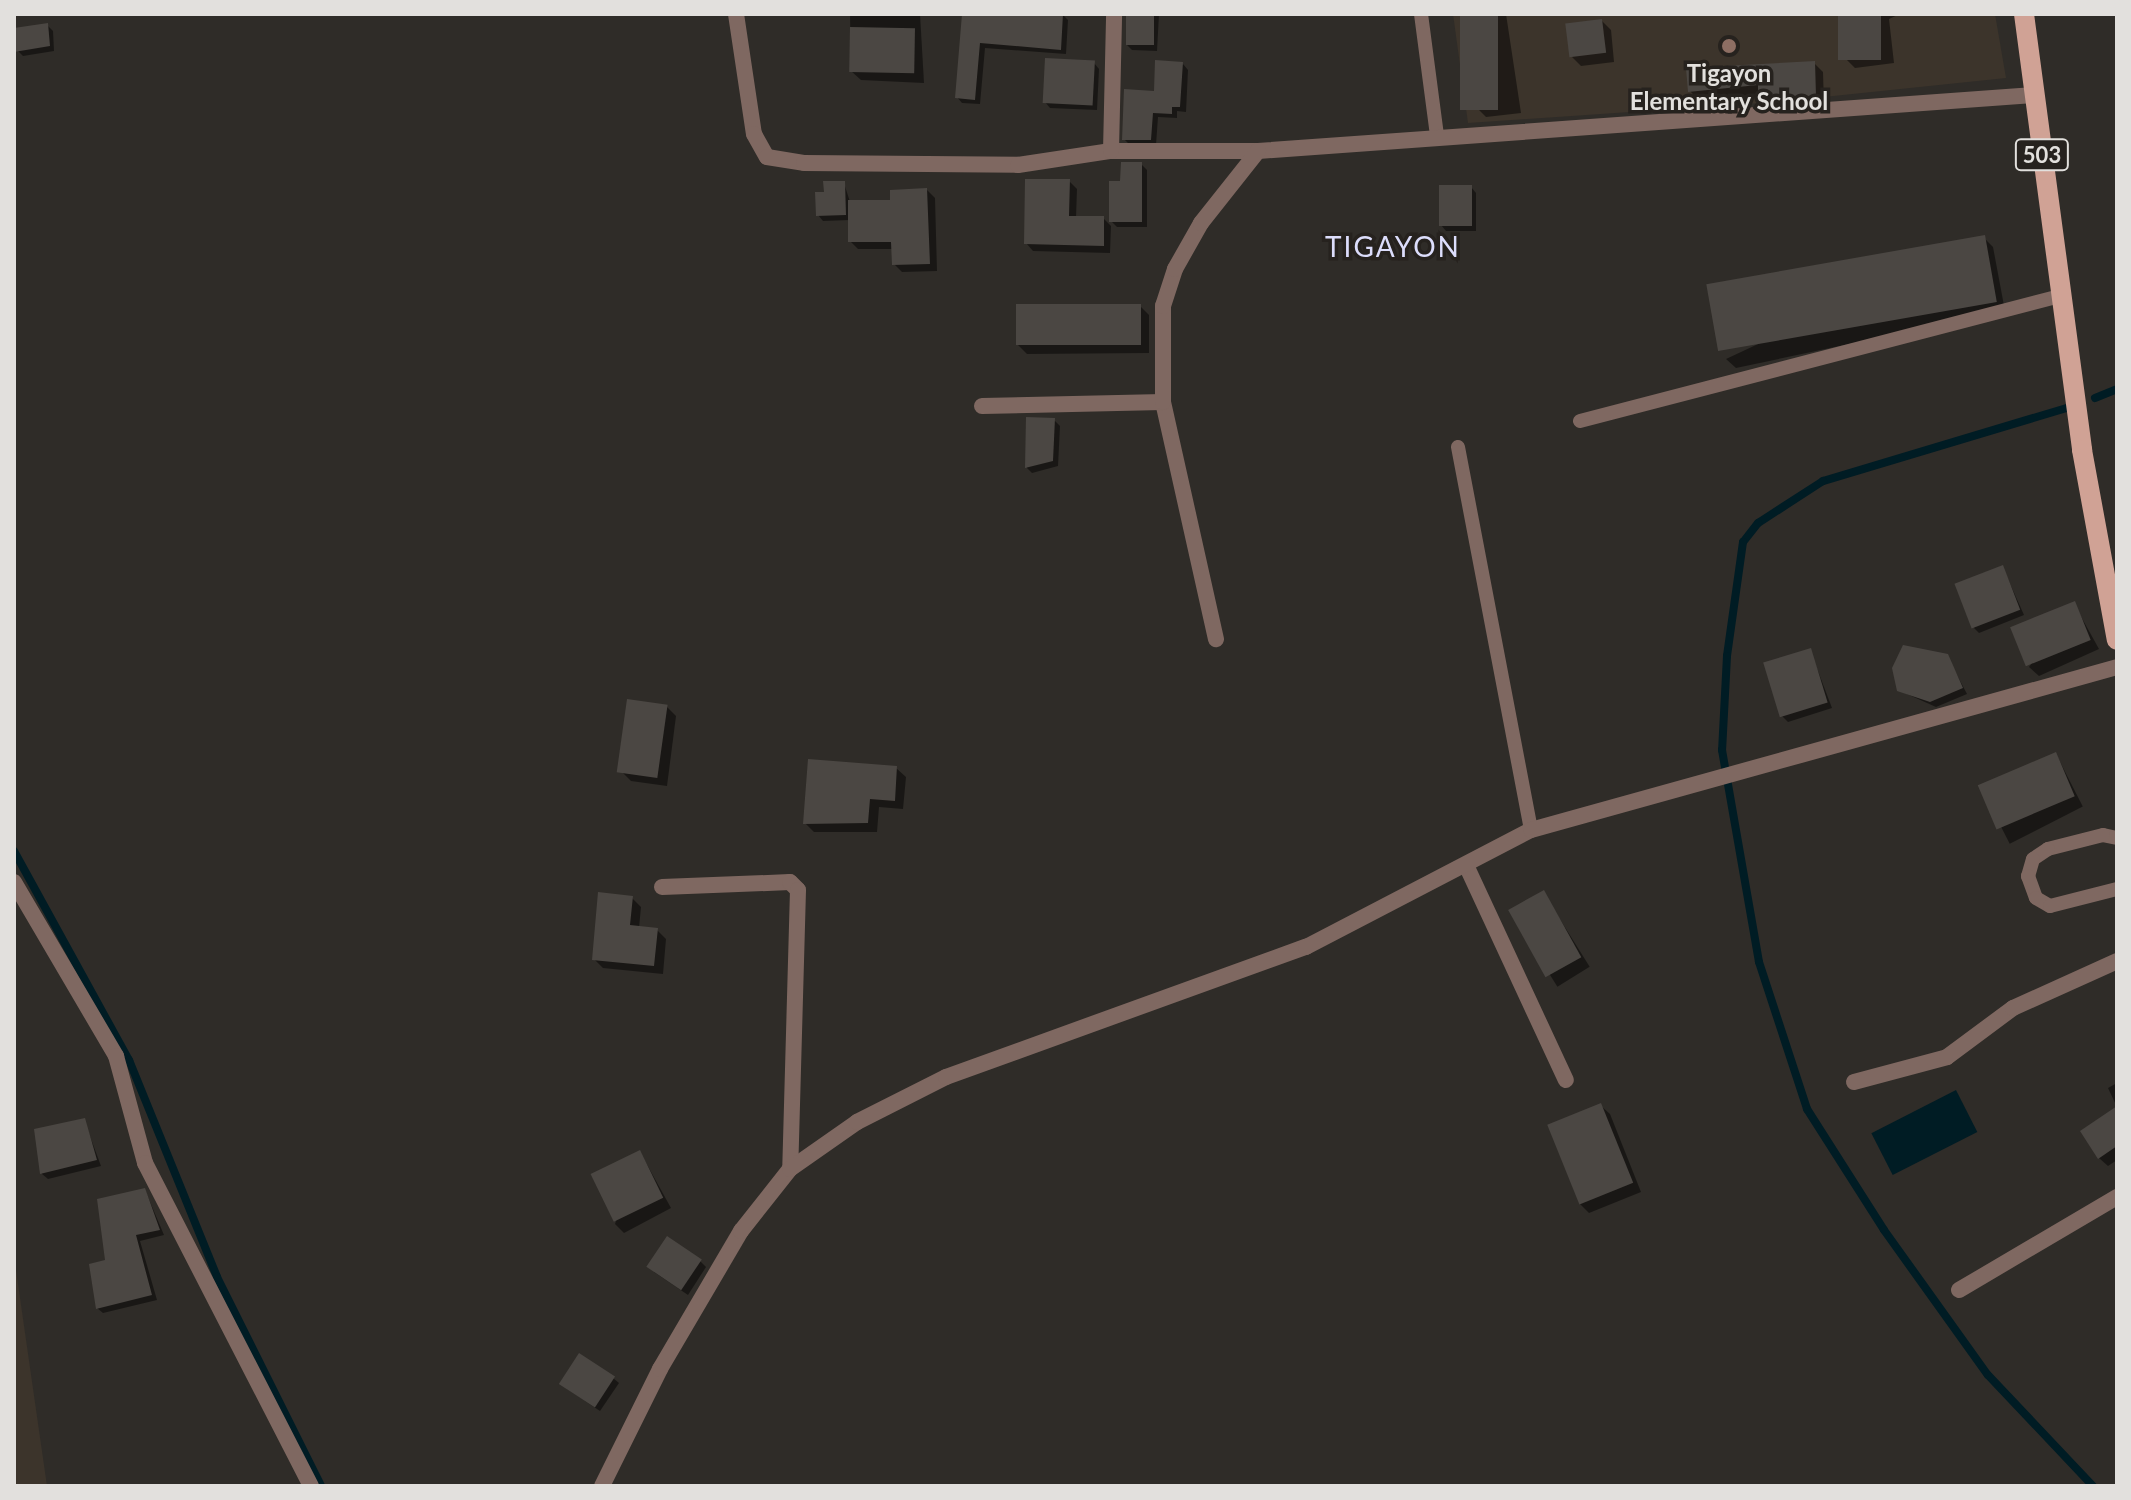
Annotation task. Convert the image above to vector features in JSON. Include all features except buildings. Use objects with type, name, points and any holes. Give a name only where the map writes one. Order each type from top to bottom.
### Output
[{"type":"main road","name":"503","points":[[2024,14],[2082,450],[2117,640]]},
{"type":"street","points":[[736,14],[754,134],[767,157],[804,163],[1018,165],[1111,151],[1258,151],[1437,135],[2034,95]]},
{"type":"street","points":[[1111,151],[1114,14]]},
{"type":"street","points":[[1216,639],[1163,402],[1163,306],[1175,269],[1201,223],[1258,151]]},
{"type":"street","points":[[982,406],[1163,402]]},
{"type":"street","points":[[602,1486],[696,1303],[741,1231],[790,1169],[857,1122],[946,1077],[1306,947],[1531,830],[2117,667]]},
{"type":"street","points":[[1466,865],[1566,1080]]},
{"type":"street","points":[[14,882],[116,1056],[145,1163],[311,1486]]},
{"type":"street","points":[[662,887],[790,882],[798,890],[790,1169]]},
{"type":"street","points":[[1854,1082],[1947,1057],[2013,1008],[2117,961]]},
{"type":"street","points":[[1959,1290],[2117,1197]]},
{"type":"lane","points":[[1421,14],[1437,135]]},
{"type":"lane","points":[[1580,421],[2061,296]]},
{"type":"lane","points":[[1458,447],[1531,830]]},
{"type":"lane","points":[[2117,838],[2103,835],[2039,852],[2028,876],[2036,898],[2050,906],[2117,889]]},
{"type":"shaded area","name":"Tigayon Elementary School","points":[[1453,14],[1995,14],[2006,78],[1776,102],[1468,123]]},
{"type":"shaded area","points":[[14,1256],[47,1486],[14,1486]]},
{"type":"water","points":[[1956,1090],[1977,1132],[1893,1175],[1871,1133]]},
{"type":"waterway","points":[[2095,398],[2117,389]]},
{"type":"waterway","points":[[2070,407],[1823,481],[1758,523],[1743,542],[1727,656],[1722,750],[1759,962],[1807,1109],[1884,1230],[1988,1375],[2093,1486]]},
{"type":"waterway","points":[[14,851],[129,1060],[217,1277],[321,1486]]},
{"type":"place","name":"Tigayon Elementary School","points":[[1729,46]]},
{"type":"district","name":"TIGAYON","points":[[1393,246]]}]
